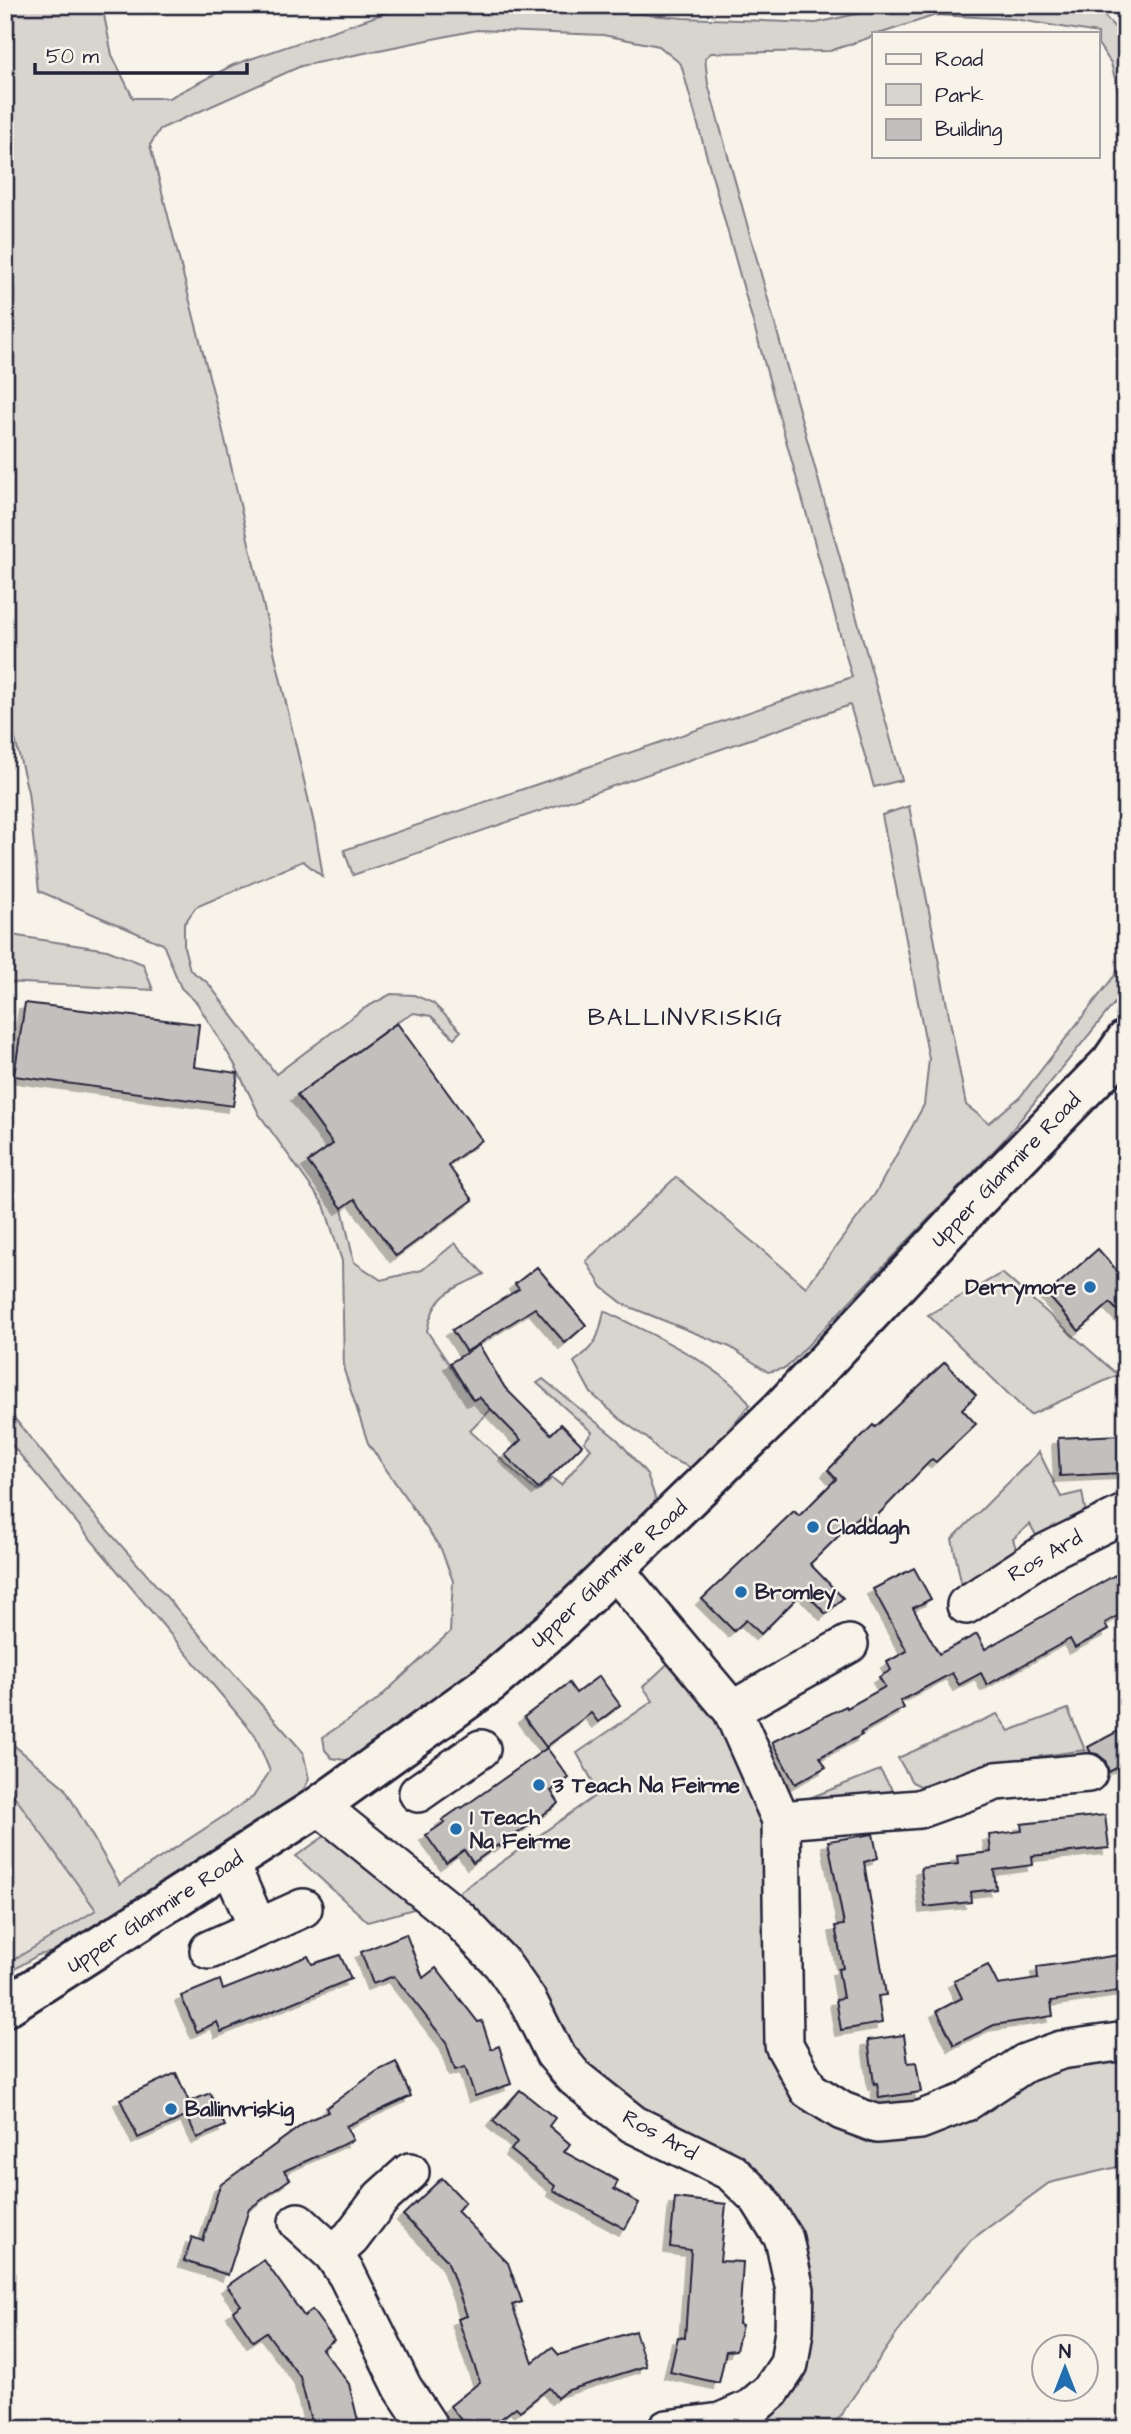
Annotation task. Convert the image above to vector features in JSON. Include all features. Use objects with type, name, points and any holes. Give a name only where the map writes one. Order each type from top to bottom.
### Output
[{"type":"main road","name":"Upper Glanmire Road","points":[[5,2007],[319,1806],[490,1683],[555,1627],[782,1408],[967,1210],[1121,1059]]},
{"type":"street","name":"Ros Ard","points":[[966,1605],[1047,1552],[1126,1513]]},
{"type":"street","points":[[615,1570],[732,1710],[781,1820],[784,2045],[808,2090],[842,2111],[877,2124],[920,2120],[967,2102],[1025,2063],[1061,2050],[1126,2041]]},
{"type":"street","points":[[732,1710],[849,1644]]},
{"type":"street","points":[[418,1793],[467,1759],[427,1730]]},
{"type":"street","points":[[781,1820],[919,1809],[996,1781],[1088,1773]]},
{"type":"street","name":"Ros Ard","points":[[319,1806],[459,1919],[502,1964],[528,2001],[554,2053],[575,2078],[633,2124],[731,2172],[759,2199],[784,2239],[796,2290],[789,2364],[771,2391],[750,2409],[721,2422],[667,2429]]},
{"type":"street","points":[[230,1864],[258,1928]]},
{"type":"street","points":[[209,1950],[303,1908]]},
{"type":"street","points":[[332,2253],[351,2238],[381,2197],[410,2172]]},
{"type":"street","points":[[298,2222],[332,2253],[347,2275],[404,2388],[430,2429]]},
{"type":"shaded area","points":[[5,1783],[96,1910],[5,1965]]},
{"type":"green space","points":[[5,5],[102,5],[112,55],[133,98],[169,98],[233,65],[403,7],[548,5],[683,18],[816,23],[896,5],[1094,5],[1123,36],[1126,44],[1126,123],[1111,63],[1100,47],[1100,32],[1014,19],[936,15],[885,32],[872,32],[872,37],[830,51],[711,53],[705,58],[708,84],[902,780],[874,787],[850,705],[353,875],[344,850],[852,677],[681,64],[659,46],[603,35],[477,30],[301,66],[160,129],[150,145],[222,427],[315,828],[323,877],[303,861],[196,907],[184,924],[184,947],[190,970],[208,983],[276,1074],[363,1009],[391,994],[414,995],[433,1003],[461,1031],[454,1038],[431,1016],[414,1013],[396,1023],[297,1095],[333,1144],[308,1162],[342,1208],[354,1262],[381,1280],[422,1270],[455,1243],[484,1274],[454,1289],[440,1300],[434,1308],[427,1331],[473,1400],[502,1383],[508,1392],[470,1431],[537,1492],[552,1478],[561,1485],[591,1449],[584,1442],[592,1432],[537,1383],[543,1379],[617,1439],[647,1474],[659,1509],[523,1632],[459,1685],[351,1761],[332,1758],[325,1750],[323,1737],[375,1702],[450,1632],[453,1581],[441,1549],[368,1443],[344,1370],[342,1261],[324,1205],[259,1114],[235,1065],[197,1003],[181,988],[163,944],[39,891],[28,792],[5,698]]},
{"type":"green space","points":[[909,806],[966,1105],[989,1123],[1020,1097],[1126,961],[1126,989],[1003,1141],[786,1368],[768,1372],[730,1347],[625,1305],[602,1287],[586,1261],[676,1177],[806,1287],[875,1194],[924,1105],[929,1059],[882,815]]},
{"type":"green space","points":[[5,936],[107,950],[143,964],[153,990],[5,982]]},
{"type":"green space","points":[[1002,1273],[1118,1375],[1030,1415],[928,1315]]},
{"type":"green space","points":[[604,1311],[662,1339],[705,1364],[724,1377],[750,1405],[694,1469],[664,1456],[648,1439],[591,1393],[574,1362],[595,1340]]},
{"type":"green space","points":[[5,1407],[82,1501],[303,1752],[309,1779],[300,1797],[59,1951],[38,1955],[5,1975],[5,1965],[96,1910],[5,1783],[5,1738],[64,1787],[120,1884],[253,1797],[270,1771],[255,1735],[5,1437]]},
{"type":"green space","points":[[1039,1452],[1061,1497],[1082,1492],[1089,1531],[1039,1541],[1030,1524],[1013,1539],[1022,1568],[966,1605],[952,1539]]},
{"type":"green space","points":[[676,1656],[725,1723],[771,1828],[778,2057],[869,2130],[1126,2041],[1126,2165],[1049,2183],[971,2240],[918,2303],[831,2429],[734,2429],[768,2413],[796,2242],[593,2082],[451,1898],[599,1793],[577,1753],[653,1701],[643,1687]]},
{"type":"green space","points":[[1068,1709],[1085,1750],[1036,1757],[971,1772],[939,1795],[912,1782],[898,1758],[997,1714],[1009,1731]]},
{"type":"green space","points":[[880,1770],[893,1791],[884,1805],[802,1801]]},
{"type":"green space","points":[[335,1829],[431,1904],[368,1922],[296,1856]]},
{"type":"building","points":[[25,1003],[199,1024],[194,1067],[238,1073],[233,1106],[14,1076]]},
{"type":"building","points":[[397,1023],[482,1140],[448,1165],[473,1200],[396,1256],[355,1199],[342,1208],[308,1162],[333,1144],[297,1095]]},
{"type":"building","name":"Derrymore","points":[[1098,1249],[1126,1281],[1126,1320],[1110,1303],[1079,1331],[1047,1294]]},
{"type":"building","points":[[537,1267],[586,1325],[565,1343],[535,1308],[466,1352],[452,1330],[519,1289],[515,1284]]},
{"type":"building","points":[[479,1345],[505,1388],[551,1434],[561,1424],[582,1445],[538,1489],[505,1455],[521,1440],[479,1397],[473,1400],[450,1363]]},
{"type":"building","points":[[945,1362],[976,1395],[962,1409],[976,1424],[936,1462],[932,1459],[871,1522],[862,1513],[810,1564],[843,1598],[826,1614],[804,1591],[761,1634],[746,1620],[734,1631],[702,1599],[794,1511],[799,1516],[836,1479],[828,1470],[873,1425],[875,1427]]},
{"type":"building","points":[[1121,1435],[1123,1473],[1060,1476],[1058,1438]]},
{"type":"building","points":[[914,1568],[931,1599],[913,1608],[939,1654],[977,1634],[985,1649],[1115,1575],[1126,1593],[1126,1611],[1105,1623],[1108,1630],[1075,1648],[1070,1639],[987,1685],[981,1673],[959,1685],[952,1673],[900,1701],[904,1708],[860,1733],[862,1735],[820,1757],[826,1767],[795,1784],[772,1742],[846,1706],[847,1708],[885,1687],[879,1677],[891,1670],[887,1662],[907,1651],[873,1589]]},
{"type":"building","points":[[599,1676],[620,1705],[598,1722],[591,1713],[546,1747],[524,1717],[569,1683],[576,1693]]},
{"type":"building","points":[[1126,1727],[1126,1763],[1109,1772],[1105,1760],[1091,1753],[1088,1747]]},
{"type":"building","points":[[547,1748],[569,1778],[551,1791],[559,1803],[473,1863],[464,1850],[446,1863],[426,1835],[445,1822],[442,1820]]},
{"type":"building","points":[[1105,1815],[1109,1848],[1032,1856],[1033,1865],[994,1870],[996,1889],[970,1892],[971,1902],[925,1907],[921,1868],[958,1864],[957,1856],[991,1852],[989,1835],[1022,1831],[1021,1824]]},
{"type":"building","points":[[873,1834],[878,1858],[864,1862],[886,1995],[878,1996],[882,2023],[841,2030],[836,1999],[843,1998],[838,1969],[843,1968],[835,1926],[844,1925],[828,1841]]},
{"type":"building","points":[[406,1934],[423,1978],[436,1968],[478,2022],[482,2021],[491,2049],[499,2046],[511,2084],[475,2096],[465,2067],[455,2070],[446,2042],[394,1976],[373,1984],[361,1952]]},
{"type":"building","points":[[1126,1954],[1126,1990],[1051,2001],[1053,2016],[994,2025],[954,2045],[937,2011],[962,1998],[954,1981],[988,1965],[998,1985],[1038,1979],[1037,1967]]},
{"type":"building","points":[[340,1955],[351,1979],[221,2032],[217,2022],[197,2032],[181,1996],[220,1980],[223,1990],[308,1956],[312,1964]]},
{"type":"building","points":[[904,2035],[908,2063],[916,2062],[921,2092],[879,2098],[877,2083],[874,2084],[868,2040]]},
{"type":"building","points":[[396,2062],[411,2096],[346,2126],[353,2140],[284,2171],[290,2179],[249,2209],[228,2275],[184,2261],[192,2237],[203,2241],[220,2185],[309,2120],[328,2112],[326,2108],[377,2071]]},
{"type":"building","name":"Ballinvriskig","points":[[176,2073],[189,2102],[210,2093],[225,2126],[197,2138],[187,2116],[138,2138],[120,2099]]},
{"type":"building","points":[[520,2090],[555,2118],[549,2126],[570,2144],[564,2152],[618,2181],[614,2189],[639,2203],[625,2229],[553,2190],[555,2186],[511,2150],[517,2142],[493,2121]]},
{"type":"building","points":[[442,2178],[465,2202],[457,2211],[508,2263],[522,2302],[512,2305],[533,2362],[552,2347],[559,2355],[635,2331],[646,2366],[566,2391],[557,2398],[549,2388],[520,2411],[516,2407],[488,2429],[468,2429],[450,2406],[480,2382],[458,2319],[467,2316],[447,2260],[403,2215]]},
{"type":"building","points":[[675,2198],[726,2204],[720,2261],[743,2262],[739,2324],[742,2325],[736,2350],[726,2351],[719,2383],[670,2372],[678,2337],[685,2338],[691,2250],[670,2247]]},
{"type":"building","points":[[264,2260],[304,2316],[312,2310],[334,2340],[322,2349],[349,2384],[360,2429],[313,2429],[300,2377],[266,2332],[253,2341],[233,2311],[241,2305],[227,2286]]},
{"type":"place","name":"Derrymore","points":[[1090,1287]]},
{"type":"place","name":"Claddagh","points":[[813,1527]]},
{"type":"place","name":"Bromley","points":[[741,1592]]},
{"type":"place","name":"3 Teach Na Feirme","points":[[539,1785]]},
{"type":"place","name":"1 Teach Na Feirme","points":[[456,1829]]},
{"type":"place","name":"Ballinvriskig","points":[[171,2109]]},
{"type":"district","name":"BALLINVRISKIG","points":[[686,1018]]}]
